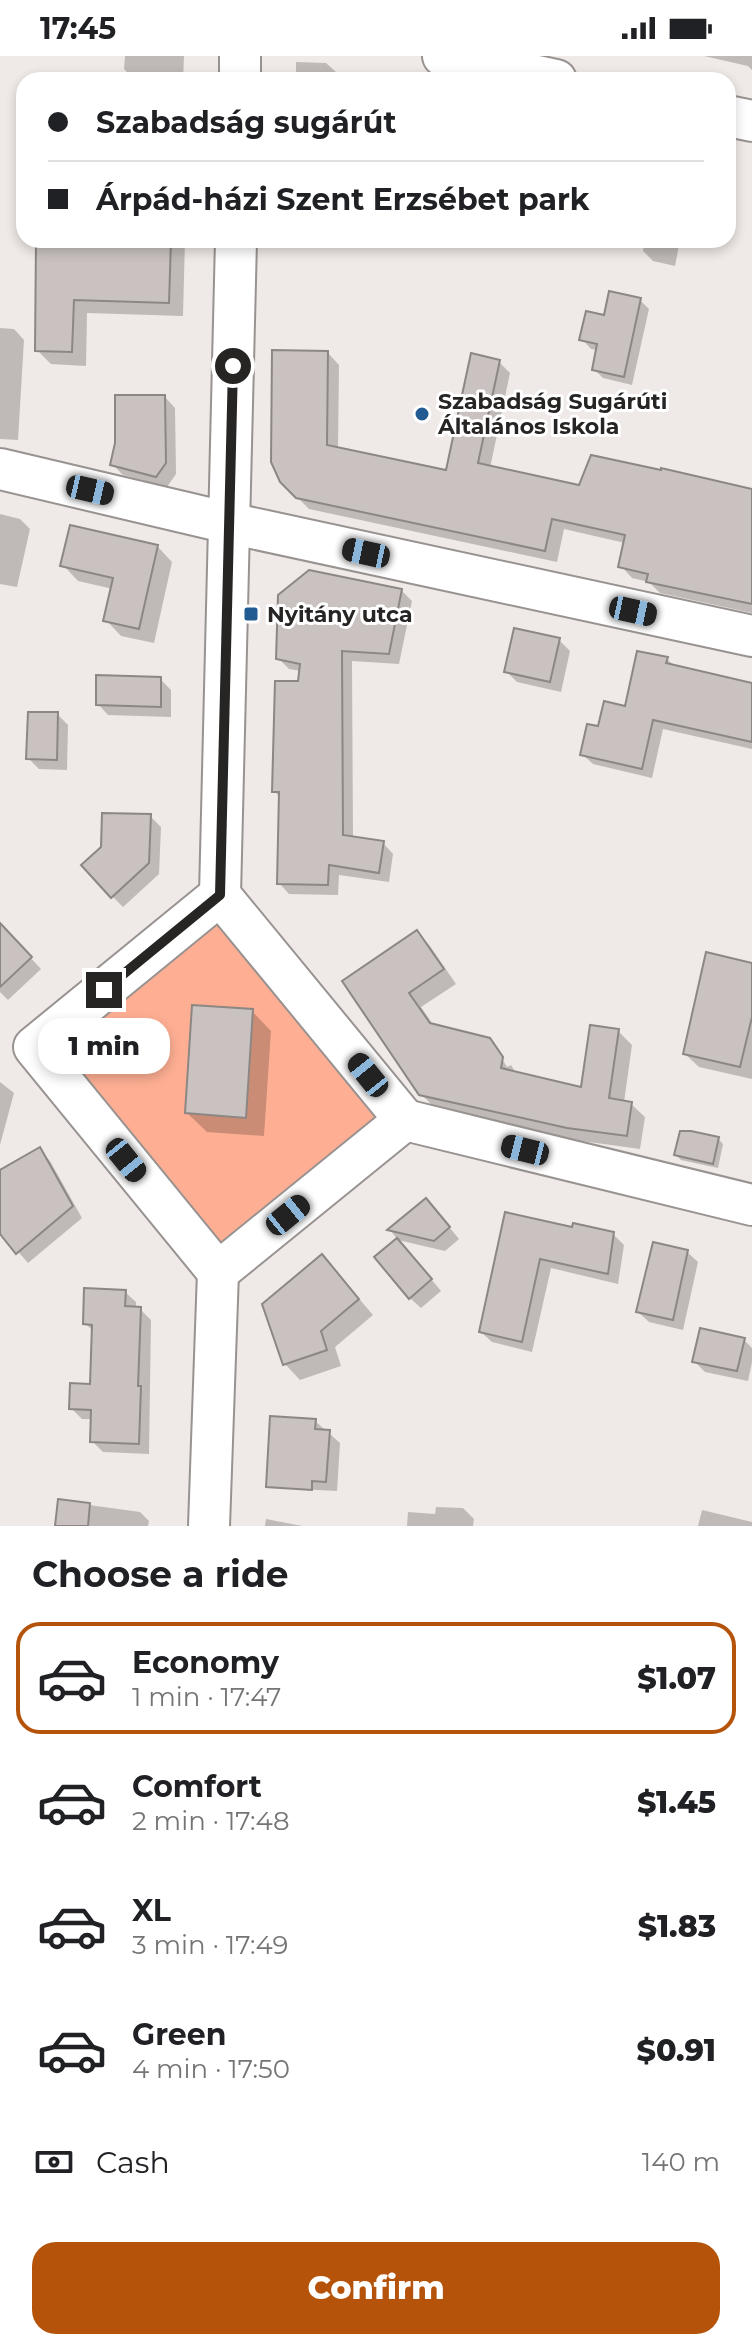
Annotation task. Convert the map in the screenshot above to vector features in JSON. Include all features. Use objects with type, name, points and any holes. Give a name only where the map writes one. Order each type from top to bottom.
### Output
[{"type":"street","points":[[443,56],[518,72]]},
{"type":"street","points":[[236,248],[220,895],[405,1120],[752,1205]]},
{"type":"street","points":[[0,469],[229,523],[752,636]]},
{"type":"street","points":[[209,1526],[218,1272],[17,1044],[220,895]]},
{"type":"street","points":[[218,1272],[405,1120]]},
{"type":"shaded area","points":[[220,895],[405,1120],[218,1272],[34,1047]]},
{"type":"building","points":[[36,248],[171,248],[169,303],[74,300],[72,352],[35,351]]},
{"type":"building","points":[[609,291],[641,298],[624,377],[592,370],[597,344],[579,340],[586,311],[604,315]]},
{"type":"building","points":[[272,350],[328,351],[327,445],[446,470],[471,353],[500,360],[478,463],[579,485],[591,455],[752,489],[752,604],[646,582],[648,574],[618,567],[625,535],[552,519],[545,551],[296,498],[280,482],[271,462]]},
{"type":"building","points":[[115,395],[165,395],[166,463],[156,477],[110,465],[115,443]]},
{"type":"building","points":[[70,525],[158,545],[139,629],[103,621],[113,578],[60,566]]},
{"type":"building","points":[[309,570],[402,589],[389,654],[342,651],[343,835],[384,841],[379,873],[329,865],[328,885],[277,884],[279,792],[272,792],[275,681],[298,681],[300,664],[276,659],[278,595]]},
{"type":"building","points":[[514,628],[560,638],[550,682],[504,672]]},
{"type":"building","points":[[637,651],[668,657],[666,663],[752,683],[752,742],[653,720],[642,769],[580,755],[587,724],[598,726],[604,701],[625,706]]},
{"type":"building","points":[[96,675],[161,677],[161,707],[96,705]]},
{"type":"building","points":[[28,712],[58,712],[57,760],[26,759]]},
{"type":"building","points":[[102,813],[151,814],[149,863],[111,898],[81,865],[101,847]]},
{"type":"building","points":[[0,923],[32,957],[0,987]]},
{"type":"building","points":[[417,930],[444,969],[409,993],[430,1023],[490,1038],[503,1057],[501,1068],[581,1087],[590,1025],[619,1029],[609,1098],[632,1102],[627,1136],[567,1128],[419,1095],[342,981]]},
{"type":"building","points":[[706,952],[752,963],[752,1017],[740,1067],[683,1054]]},
{"type":"building","points":[[192,1005],[253,1009],[246,1118],[185,1113]]},
{"type":"building","points":[[680,1131],[719,1137],[713,1164],[674,1155]]},
{"type":"building","points":[[40,1147],[73,1206],[16,1254],[0,1234],[0,1170]]},
{"type":"building","points":[[426,1198],[450,1227],[434,1241],[387,1230]]},
{"type":"building","points":[[505,1212],[572,1227],[573,1223],[614,1232],[608,1274],[540,1259],[522,1342],[479,1332]]},
{"type":"building","points":[[397,1238],[432,1279],[409,1299],[374,1257]]},
{"type":"building","points":[[653,1242],[688,1250],[673,1320],[636,1312]]},
{"type":"building","points":[[322,1254],[359,1299],[321,1331],[327,1350],[283,1365],[262,1304]]},
{"type":"building","points":[[84,1288],[126,1290],[125,1306],[141,1307],[139,1444],[90,1442],[91,1410],[69,1409],[70,1383],[90,1384],[92,1325],[83,1324]]},
{"type":"building","points":[[700,1328],[745,1338],[737,1371],[692,1362]]},
{"type":"building","points":[[270,1416],[316,1419],[315,1429],[330,1430],[326,1482],[312,1481],[312,1490],[266,1487]]},
{"type":"building","points":[[58,1499],[90,1503],[88,1526],[55,1526]]},
{"type":"place","name":"Szabadság Sugárúti Általános Iskola","points":[[422,414]]},
{"type":"place","name":"Nyitány utca","points":[[251,614]]},
{"type":"route","points":[[104,990],[220,895],[233,366]]}]
